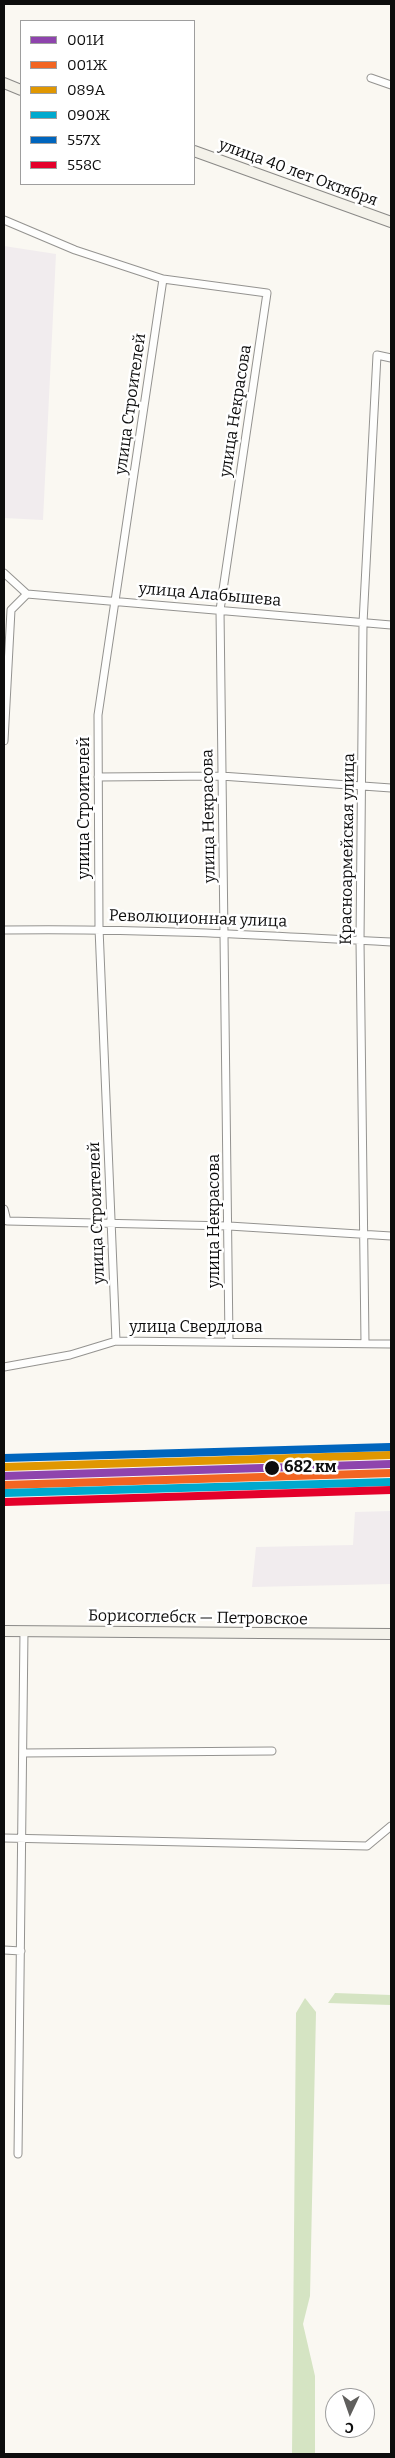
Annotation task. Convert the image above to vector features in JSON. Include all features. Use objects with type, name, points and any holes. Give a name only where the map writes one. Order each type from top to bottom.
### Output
[{"type":"street","points":[[371,78],[391,85]]},
{"type":"street","points":[[4,83],[20,90]]},
{"type":"street","name":"улица 40 лет Октября","points":[[195,152],[391,222]]},
{"type":"street","points":[[4,220],[74,250],[163,279]]},
{"type":"street","name":"улица Некрасова","points":[[163,279],[267,293],[220,610],[229,1341]]},
{"type":"street","name":"улица Строителей","points":[[116,1341],[99,928],[98,715],[163,279]]},
{"type":"street","name":"Красноармейская улица","points":[[365,1343],[360,940],[363,622],[377,355],[391,358]]},
{"type":"street","points":[[4,573],[27,594],[11,610],[4,741]]},
{"type":"street","name":"улица Алабышева","points":[[27,594],[116,600],[391,625]]},
{"type":"street","points":[[98,777],[221,776],[391,788]]},
{"type":"street","name":"Революционная улица","points":[[4,930],[99,928],[225,932],[391,942]]},
{"type":"street","points":[[4,1209],[6,1221],[229,1226],[391,1236]]},
{"type":"street","name":"улица Свердлова","points":[[4,1367],[70,1355],[116,1341],[391,1344]]},
{"type":"street","name":"Борисоглебск — Петровское","points":[[4,1631],[391,1634]]},
{"type":"street","points":[[18,2154],[24,1631]]},
{"type":"street","points":[[23,1753],[272,1751]]},
{"type":"street","points":[[4,1838],[367,1846],[391,1826]]},
{"type":"street","points":[[4,1950],[21,1952]]},
{"type":"shaded area","points":[[4,246],[56,254],[43,520],[4,518]]},
{"type":"shaded area","points":[[391,1511],[391,1584],[252,1587],[256,1547],[353,1545],[355,1512]]},
{"type":"green space","points":[[335,1993],[391,1995],[391,2005],[328,2003]]},
{"type":"green space","points":[[305,1998],[316,2012],[310,2296],[303,2324],[315,2376],[315,2454],[292,2454],[296,2013]]},
{"type":"transit line","name":"557Х","points":[[4,1458],[390,1447]]},
{"type":"transit line","name":"089А","points":[[4,1467],[391,1455]]},
{"type":"transit line","name":"001И","points":[[4,1476],[391,1464]]},
{"type":"transit line","name":"001Ж","points":[[4,1485],[391,1473]]},
{"type":"transit line","name":"090Ж","points":[[5,1493],[391,1482]]},
{"type":"transit line","name":"558С","points":[[5,1502],[391,1490]]},
{"type":"place","name":"682 км","points":[[272,1468]]}]
